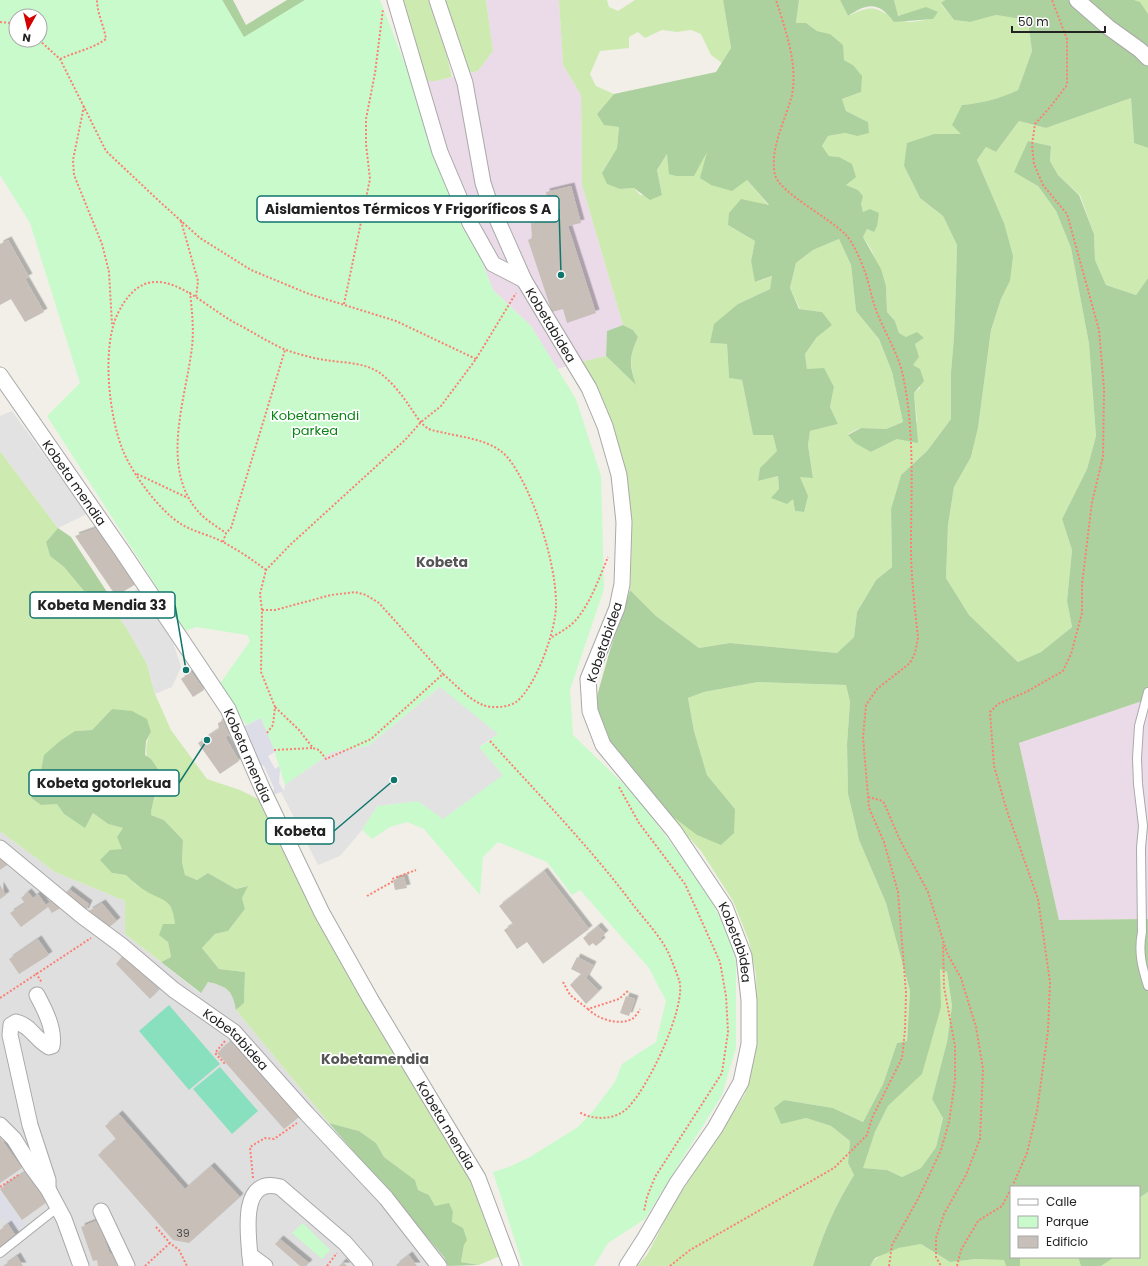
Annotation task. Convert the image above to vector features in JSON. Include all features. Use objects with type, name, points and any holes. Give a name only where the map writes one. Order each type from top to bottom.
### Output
[{"type":"street","name":"Kobetabidea","points":[[437,0],[465,83],[483,183],[498,223],[524,280],[589,388],[605,426],[620,475],[624,522],[622,584],[617,608],[588,679],[590,711],[603,745],[674,831],[725,907],[744,956],[749,1000],[749,1044],[741,1082],[715,1128],[677,1183],[627,1266]]},
{"type":"street","points":[[1077,0],[1108,27],[1140,50],[1148,58]]},
{"type":"street","points":[[389,4],[440,152],[470,223],[493,264],[524,280]]},
{"type":"street","name":"Kobeta mendia","points":[[0,375],[122,551],[228,709],[262,788],[322,913],[371,1000],[478,1178],[511,1266]]},
{"type":"street","name":"Kobetabidea","points":[[0,848],[121,945],[174,990],[234,1032],[307,1114],[386,1198],[439,1266]]},
{"type":"street","points":[[37,995],[45,1010],[54,1037],[52,1046],[49,1047],[41,1043],[24,1023],[16,1022],[11,1025],[10,1035],[30,1125],[48,1180],[48,1189]]},
{"type":"street","points":[[0,1125],[14,1139],[48,1189],[64,1219],[81,1266]]},
{"type":"street","points":[[265,1266],[251,1260],[249,1208],[252,1197],[260,1188],[271,1185],[280,1187],[345,1243],[365,1266]]},
{"type":"street","points":[[101,1211],[127,1266]]},
{"type":"lane","points":[[1148,692],[1139,726],[1137,758],[1138,784],[1143,826],[1141,848],[1142,932],[1139,946],[1140,962],[1148,986]]},
{"type":"lane","points":[[0,1253],[58,1207]]},
{"type":"path","points":[[60,59],[82,50],[94,48],[106,39],[103,23],[97,9],[97,0]]},
{"type":"path","points":[[670,1266],[690,1250],[834,1168],[867,1135],[872,1118],[902,1058],[906,1030],[906,993],[898,892],[884,842],[869,808],[863,737],[866,705],[877,689],[910,663],[915,653],[918,638],[911,549],[913,466],[911,425],[903,373],[877,313],[865,272],[847,236],[818,212],[784,189],[776,178],[774,169],[777,142],[792,94],[792,76],[791,46],[776,0]]},
{"type":"path","points":[[1013,1186],[1027,1153],[1037,1111],[1048,1031],[1050,982],[1038,899],[1007,811],[994,766],[990,712],[998,704],[1026,692],[1063,670],[1071,654],[1082,614],[1082,584],[1092,502],[1103,449],[1104,389],[1099,330],[1067,214],[1043,185],[1034,164],[1032,145],[1035,124],[1052,106],[1067,85],[1068,39],[1052,0]]},
{"type":"path","points":[[344,304],[370,178],[366,144],[366,119],[389,4]]},
{"type":"path","points":[[48,48],[60,59],[85,106],[106,151],[200,238],[251,270],[309,294],[344,304],[396,322],[476,359]]},
{"type":"path","points":[[85,106],[73,160],[74,175],[102,244],[109,272],[112,325],[108,354],[111,408],[124,452],[136,473],[170,515],[178,522],[223,542],[266,570]]},
{"type":"path","points":[[180,220],[198,282],[196,297]]},
{"type":"path","points":[[313,748],[299,730],[275,707],[261,672],[262,610],[260,594],[266,570],[290,545],[405,440],[421,422],[441,406],[476,359],[524,280]]},
{"type":"path","points":[[112,325],[122,306],[140,286],[160,281],[190,292],[222,315],[285,350],[320,359],[362,365],[379,373],[399,392],[421,422],[429,429],[485,442],[506,456],[520,477],[536,510],[546,544],[556,603],[552,637],[532,684],[515,703],[499,707],[486,707],[471,698],[443,674],[379,603],[366,595],[355,592],[275,610],[262,610]]},
{"type":"path","points":[[190,292],[193,324],[192,347],[176,444],[180,473],[188,498],[197,511],[226,533]]},
{"type":"path","points":[[223,542],[226,533],[231,528],[285,350]]},
{"type":"path","points":[[136,473],[188,498]]},
{"type":"path","points":[[552,637],[569,627],[578,618],[598,581],[609,556]]},
{"type":"path","points":[[274,750],[313,748],[318,750],[326,759],[371,739],[443,674]]},
{"type":"path","points":[[267,733],[273,725],[275,707]]},
{"type":"path","points":[[490,741],[608,871],[668,951],[680,982],[680,1001],[678,1010],[661,1055],[631,1106],[623,1112],[604,1118],[585,1116],[578,1112]]},
{"type":"path","points":[[616,783],[640,823],[684,884],[720,962],[726,996],[728,1032],[722,1073],[655,1177],[647,1197],[643,1216]]},
{"type":"path","points":[[868,797],[880,800],[884,803],[899,838],[928,892],[947,953],[961,978],[971,1008],[984,1069],[980,1139],[966,1175],[944,1214],[936,1238],[936,1257],[941,1266]]},
{"type":"path","points":[[367,896],[392,882],[392,878],[416,870]]},
{"type":"path","points":[[0,998],[102,931]]},
{"type":"path","points":[[889,1266],[892,1245],[918,1199],[941,1150],[949,1122],[955,1081],[955,1052],[944,988],[942,963],[944,942]]},
{"type":"path","points":[[563,982],[570,995],[595,1016],[612,1021],[626,1021],[634,1018],[640,1009]]},
{"type":"path","points":[[588,1009],[619,999],[629,990]]},
{"type":"path","points":[[253,1183],[250,1147],[265,1138],[274,1139],[301,1120]]},
{"type":"path","points":[[0,1187],[31,1166]]},
{"type":"path","points":[[957,1266],[961,1250],[978,1221],[1002,1206],[1010,1192]]},
{"type":"path","points":[[156,1227],[170,1243],[179,1250],[187,1266]]},
{"type":"path","points":[[146,1266],[170,1243]]},
{"type":"shaded area","points":[[486,0],[559,0],[563,65],[581,95],[582,185],[623,325],[607,331],[606,356],[557,369],[531,326],[493,290],[411,78],[436,81],[478,71],[493,51]]},
{"type":"shaded area","points":[[12,411],[87,514],[58,528],[0,451],[0,416]]},
{"type":"shaded area","points":[[138,589],[173,642],[181,667],[172,687],[155,694],[147,664],[126,627],[101,594],[107,592],[116,601]]},
{"type":"shaded area","points":[[440,687],[498,734],[479,747],[503,775],[443,819],[418,801],[377,806],[362,830],[340,856],[318,865],[281,792],[284,791],[285,785],[332,752],[368,746]]},
{"type":"shaded area","points":[[1148,699],[1148,919],[1059,920],[1019,743]]},
{"type":"shaded area","points":[[261,718],[275,752],[268,756],[275,769],[279,766],[279,783],[284,791],[273,795],[274,788],[264,766],[259,764],[243,727]]},
{"type":"shaded area","points":[[0,831],[55,872],[125,901],[125,934],[200,993],[208,982],[223,986],[234,997],[236,1010],[329,1123],[444,1257],[448,1266],[0,1266]]},
{"type":"shaded area","points":[[0,1190],[26,1226],[15,1233],[4,1218],[0,1221]]},
{"type":"green space","name":"Kobetamendi parkea","points":[[0,0],[222,0],[244,37],[305,0],[380,0],[493,290],[531,326],[576,399],[601,476],[604,589],[570,690],[573,735],[634,794],[702,884],[732,939],[736,964],[736,1048],[722,1095],[645,1219],[608,1243],[594,1266],[523,1266],[493,1172],[509,1167],[530,1157],[578,1127],[593,1111],[615,1082],[622,1064],[656,1042],[666,1001],[649,968],[580,890],[572,895],[547,862],[498,842],[483,857],[480,895],[424,829],[407,822],[390,827],[372,839],[362,830],[377,806],[418,801],[502,775],[479,747],[490,741],[440,687],[368,746],[332,752],[285,785],[274,750],[261,718],[246,725],[219,685],[250,641],[247,635],[196,627],[185,631],[47,416],[80,383],[30,223],[0,175]]},
{"type":"green space","points":[[222,0],[233,0],[246,25],[287,0],[305,0],[244,38]]},
{"type":"green space","points":[[400,0],[429,0],[444,44],[452,77],[436,81],[426,81]]},
{"type":"green space","points":[[442,0],[486,0],[493,51],[478,71],[468,73],[462,47]]},
{"type":"green space","points":[[559,0],[607,0],[609,7],[618,11],[635,0],[723,0],[731,48],[722,63],[711,55],[701,34],[691,30],[677,32],[662,30],[645,38],[638,32],[629,37],[629,48],[600,51],[590,74],[596,86],[614,94],[597,114],[619,126],[617,148],[602,173],[620,189],[634,188],[640,195],[662,195],[657,170],[668,153],[708,150],[747,180],[769,206],[728,225],[755,241],[751,261],[756,282],[773,276],[770,289],[738,304],[711,343],[727,344],[729,378],[742,380],[753,435],[773,434],[778,451],[760,468],[758,481],[778,476],[779,489],[793,499],[795,511],[804,512],[800,477],[813,477],[808,445],[810,431],[838,424],[830,407],[834,387],[807,369],[805,354],[817,337],[822,312],[800,309],[790,288],[796,263],[813,250],[839,239],[851,265],[856,311],[879,339],[892,372],[903,422],[886,429],[860,428],[848,434],[871,452],[897,439],[917,422],[914,393],[920,388],[913,365],[915,344],[924,338],[906,337],[899,333],[895,321],[887,312],[886,286],[871,249],[863,237],[867,229],[874,232],[863,213],[858,190],[846,185],[839,157],[829,156],[822,146],[828,136],[845,133],[857,136],[868,122],[846,111],[842,99],[861,92],[853,65],[844,60],[830,34],[817,31],[806,23],[796,23],[799,0],[840,0],[848,16],[858,11],[872,8],[895,18],[911,22],[933,19],[911,13],[897,16],[894,0],[945,0],[941,4],[954,20],[970,22],[996,15],[1029,20],[1032,51],[1018,90],[991,100],[962,105],[962,134],[934,134],[904,166],[920,198],[943,216],[957,245],[954,337],[951,372],[951,419],[927,451],[901,475],[891,509],[892,567],[876,580],[857,612],[854,637],[837,653],[730,643],[699,648],[656,616],[630,590],[631,529],[625,472],[609,417],[597,390],[581,362],[606,356],[635,384],[631,360],[638,337],[633,330],[623,325],[582,185],[581,95],[563,65]]},
{"type":"green space","points":[[723,0],[799,0],[796,23],[806,23],[817,31],[830,34],[843,45],[844,60],[853,65],[862,76],[861,92],[842,99],[846,111],[868,122],[869,133],[857,136],[845,133],[828,136],[822,146],[829,156],[839,157],[852,164],[856,177],[846,185],[858,190],[863,196],[861,204],[863,212],[870,209],[879,213],[877,226],[874,232],[867,229],[863,237],[881,269],[886,286],[887,312],[895,321],[899,333],[906,337],[917,332],[924,338],[915,344],[919,357],[913,365],[920,369],[924,381],[914,393],[918,443],[897,439],[871,452],[855,443],[848,435],[861,428],[886,429],[903,422],[892,372],[879,339],[856,311],[851,265],[839,239],[813,250],[796,263],[790,288],[799,309],[822,312],[832,325],[817,337],[805,354],[807,369],[824,368],[834,387],[830,407],[838,424],[810,431],[808,445],[813,478],[800,477],[808,496],[804,512],[795,511],[793,499],[787,504],[771,498],[779,489],[778,476],[758,481],[760,468],[777,451],[773,435],[753,435],[742,380],[729,378],[727,344],[710,343],[714,324],[738,304],[770,289],[772,276],[755,282],[751,261],[755,241],[728,225],[729,213],[741,199],[769,205],[747,180],[732,191],[711,185],[700,178],[707,152],[694,176],[676,176],[669,174],[667,154],[657,170],[662,195],[650,200],[634,188],[620,189],[607,184],[602,173],[617,148],[619,127],[604,125],[597,114],[614,94],[716,72],[731,48]]},
{"type":"green space","points":[[840,0],[894,0],[898,16],[926,7],[938,12],[933,19],[894,22],[883,10],[872,6],[861,8],[848,16]]},
{"type":"green space","points":[[945,0],[1134,0],[1140,2],[1148,14],[1148,148],[1134,143],[1131,98],[1046,128],[1019,121],[996,152],[986,147],[977,160],[1004,223],[1013,256],[1010,281],[1001,299],[991,330],[978,428],[971,457],[954,487],[948,525],[946,578],[969,615],[1018,662],[1041,652],[1072,627],[1067,601],[1072,550],[1062,519],[1087,469],[1096,436],[1089,344],[1071,248],[1056,211],[1038,186],[1014,172],[1028,141],[1051,146],[1050,161],[1058,175],[1079,195],[1094,234],[1095,260],[1106,285],[1136,295],[1148,278],[1148,699],[1019,743],[1059,920],[1148,919],[1148,1192],[1140,1197],[1140,1186],[1010,1186],[1010,1258],[1020,1258],[1020,1266],[1006,1266],[1004,1260],[976,1259],[950,1262],[921,1244],[899,1248],[875,1258],[870,1266],[813,1266],[830,1219],[854,1175],[848,1163],[850,1141],[831,1126],[806,1118],[781,1124],[774,1108],[784,1100],[833,1108],[863,1122],[883,1084],[897,1043],[907,1041],[910,991],[886,903],[859,840],[848,794],[847,744],[850,702],[846,685],[758,682],[704,692],[688,698],[694,731],[707,775],[735,809],[734,833],[721,845],[697,835],[663,809],[602,731],[595,703],[610,650],[630,590],[656,616],[699,648],[730,643],[837,653],[854,637],[857,612],[876,580],[892,567],[891,509],[901,475],[927,451],[951,419],[951,372],[956,282],[957,245],[943,216],[920,198],[904,166],[907,143],[934,134],[961,134],[952,125],[962,105],[990,100],[1018,90],[1032,51],[1028,20],[996,15],[970,22],[954,20],[941,3]],"holes":[[[940,969],[947,972],[952,1006],[947,1042],[932,1099],[943,1118],[936,1147],[921,1168],[902,1177],[887,1170],[863,1168],[875,1132],[888,1106],[922,1074],[941,1007]]]},
{"type":"green space","points":[[1134,0],[1148,0],[1148,14],[1140,3]]},
{"type":"green space","points":[[1131,98],[1134,143],[1148,148],[1148,278],[1136,295],[1106,285],[1095,260],[1094,234],[1080,195],[1058,175],[1050,161],[1051,146],[1028,141],[1023,154],[1038,186],[1056,211],[1071,248],[1089,344],[1096,436],[1087,469],[1062,519],[1072,550],[1067,601],[1072,627],[1041,652],[1018,662],[969,615],[946,578],[948,525],[954,487],[971,457],[978,428],[991,330],[1001,299],[1010,281],[1004,223],[977,160],[986,147],[996,152],[1019,121],[1046,128]]},
{"type":"green space","points":[[623,325],[633,330],[638,337],[631,361],[632,372],[636,385],[606,356],[607,331]]},
{"type":"green space","points":[[0,451],[58,528],[46,542],[50,556],[64,567],[84,591],[101,594],[126,627],[147,664],[155,694],[171,730],[207,779],[240,790],[262,801],[463,1162],[500,1256],[479,1265],[461,1262],[464,1245],[452,1222],[453,1212],[435,1206],[429,1195],[418,1190],[415,1180],[384,1157],[376,1143],[359,1131],[329,1123],[236,1010],[244,1003],[245,972],[219,969],[202,948],[215,934],[228,931],[245,909],[242,898],[247,886],[236,889],[208,873],[197,880],[185,875],[182,862],[183,840],[164,820],[151,815],[151,806],[159,791],[150,768],[146,747],[151,732],[112,709],[92,730],[75,731],[41,772],[38,786],[31,798],[41,805],[57,803],[64,814],[85,827],[93,813],[108,824],[123,828],[122,849],[112,873],[127,875],[136,885],[166,899],[173,911],[175,924],[168,942],[171,957],[161,962],[125,934],[125,901],[55,872],[0,831]]},
{"type":"green space","points":[[58,528],[71,537],[107,592],[101,594],[84,591],[64,567],[50,556],[46,542]]},
{"type":"green space","points":[[758,682],[846,685],[850,702],[847,744],[848,794],[859,840],[886,903],[910,991],[907,1041],[897,1043],[883,1084],[863,1122],[833,1108],[784,1100],[781,1123],[806,1118],[831,1126],[850,1141],[848,1163],[854,1175],[830,1219],[813,1266],[637,1266],[647,1255],[673,1205],[745,1094],[757,1039],[756,975],[749,941],[733,901],[701,851],[663,809],[735,809],[707,775],[694,731],[688,698],[704,692]]},
{"type":"green space","points":[[112,709],[132,711],[147,719],[151,732],[146,741],[145,755],[151,759],[162,775],[152,805],[151,815],[164,820],[183,840],[182,862],[185,875],[197,880],[208,873],[236,889],[248,886],[242,898],[245,909],[228,931],[215,934],[202,948],[219,969],[245,972],[244,1003],[236,1010],[233,998],[228,990],[220,985],[208,982],[201,993],[161,962],[171,957],[168,942],[159,935],[163,924],[175,924],[170,906],[165,901],[143,889],[126,875],[112,873],[100,860],[110,850],[122,849],[117,837],[123,828],[108,824],[93,813],[85,828],[64,814],[57,804],[41,805],[31,798],[38,786],[44,755],[60,741],[75,731],[92,730]]},
{"type":"green space","points":[[940,968],[947,972],[952,1006],[947,1042],[932,1099],[943,1117],[936,1147],[921,1168],[902,1177],[887,1170],[862,1168],[875,1132],[888,1106],[907,1088],[940,985]]},
{"type":"green space","points":[[169,1005],[220,1064],[189,1090],[139,1031]]},
{"type":"green space","points":[[220,1067],[258,1111],[232,1134],[193,1089]]},
{"type":"green space","points":[[329,1123],[359,1131],[376,1143],[384,1157],[415,1180],[418,1190],[429,1195],[435,1206],[449,1203],[453,1212],[452,1222],[463,1228],[467,1240],[464,1245],[461,1262],[479,1265],[448,1266],[444,1257]]},
{"type":"green space","points":[[1148,1192],[1148,1266],[1101,1266],[1112,1258],[1140,1258],[1140,1197]]},
{"type":"green space","points":[[303,1223],[330,1250],[322,1259],[292,1233]]},
{"type":"green space","points":[[921,1244],[950,1262],[976,1259],[1004,1260],[1006,1266],[870,1266],[880,1256],[892,1250]]},
{"type":"green space","points":[[1020,1258],[1078,1258],[1081,1266],[1020,1266]]},
{"type":"green space","points":[[1078,1258],[1113,1258],[1101,1266],[1081,1266]]},
{"type":"building","points":[[571,186],[581,223],[568,226],[596,313],[567,323],[563,309],[552,312],[528,240],[532,238],[531,223],[551,219],[546,192]]},
{"type":"building","points":[[8,240],[29,277],[25,279],[44,312],[25,322],[11,299],[0,305],[0,244]]},
{"type":"building","points":[[100,527],[136,584],[116,596],[75,536]]},
{"type":"building","points":[[191,672],[204,690],[193,697],[181,679]]},
{"type":"building","points":[[228,718],[234,732],[225,737],[239,761],[220,774],[198,743],[219,729],[218,723]]},
{"type":"building","points":[[0,856],[10,863],[0,870]]},
{"type":"building","points":[[544,871],[589,929],[543,964],[527,942],[517,949],[504,930],[513,924],[499,906]]},
{"type":"building","points":[[404,877],[407,888],[395,890],[393,880]]},
{"type":"building","points":[[0,885],[6,895],[0,899]]},
{"type":"building","points":[[69,889],[89,904],[85,912],[63,897]]},
{"type":"building","points":[[28,892],[33,898],[38,894],[46,905],[54,899],[62,907],[52,913],[48,907],[21,927],[10,913],[25,903],[21,898]]},
{"type":"building","points":[[102,903],[117,921],[105,930],[89,911]]},
{"type":"building","points":[[598,926],[605,934],[600,938],[602,941],[596,946],[593,943],[589,946],[583,938]]},
{"type":"building","points":[[38,939],[49,955],[19,974],[9,959]]},
{"type":"building","points":[[124,954],[162,986],[150,999],[116,964]]},
{"type":"building","points":[[577,957],[593,965],[586,978],[599,991],[586,1004],[570,985],[581,974],[571,969]]},
{"type":"building","points":[[626,996],[635,999],[629,1016],[620,1013]]},
{"type":"building","points":[[231,1041],[299,1117],[284,1129],[217,1053]]},
{"type":"building","points":[[119,1114],[185,1189],[211,1166],[240,1197],[189,1243],[173,1240],[98,1155],[116,1139],[105,1126]]},
{"type":"building","points":[[0,1137],[22,1168],[0,1183]]},
{"type":"building","points":[[25,1172],[47,1202],[22,1220],[0,1189]]},
{"type":"building","points":[[98,1220],[110,1254],[114,1253],[117,1266],[98,1266],[97,1260],[93,1261],[81,1227]]},
{"type":"building","points":[[8,1224],[16,1236],[0,1247],[0,1230]]},
{"type":"building","points":[[280,1239],[309,1263],[306,1266],[300,1266],[275,1244]]},
{"type":"building","points":[[409,1255],[417,1266],[396,1265]]},
{"type":"building","points":[[17,1256],[23,1266],[3,1266]]},
{"type":"building","points":[[343,1262],[347,1266],[339,1266]]},
{"type":"place","name":"Aislamientos Térmicos Y Frigoríficos S A","points":[[561,275]]},
{"type":"place","name":"Kobeta Mendia 33","points":[[186,670]]},
{"type":"place","name":"Kobeta gotorlekua","points":[[207,740]]},
{"type":"place","name":"Kobeta","points":[[394,780]]},
{"type":"district","name":"Kobeta","points":[[442,562]]},
{"type":"district","name":"Kobetamendia","points":[[375,1059]]}]
